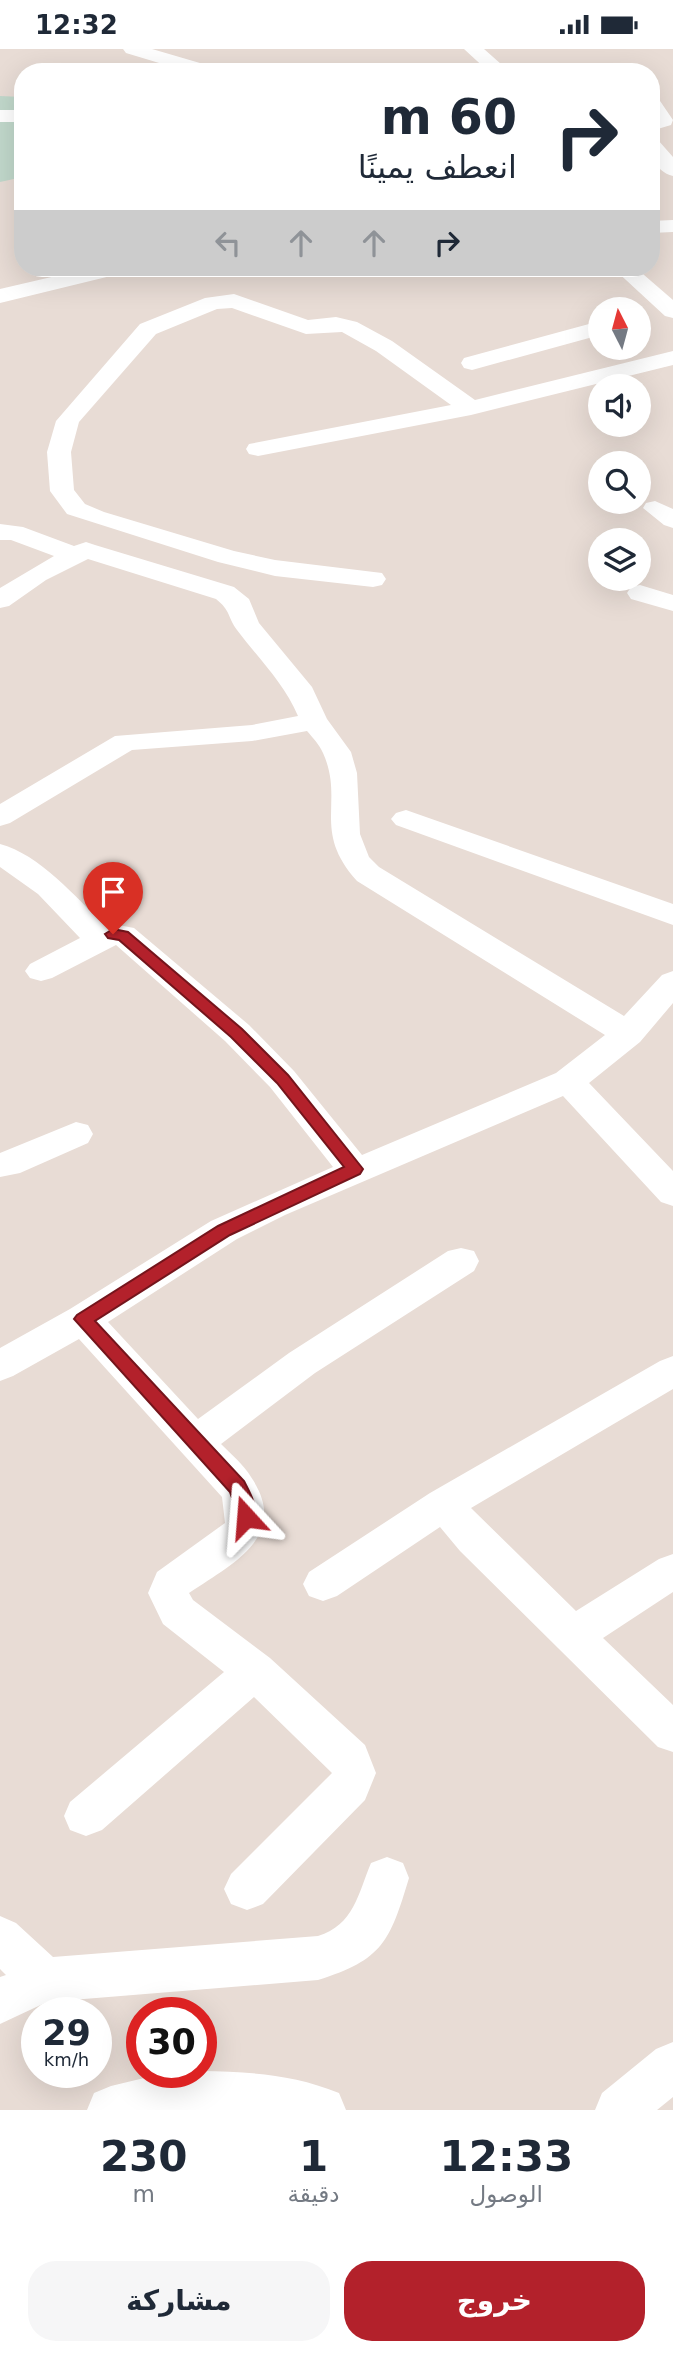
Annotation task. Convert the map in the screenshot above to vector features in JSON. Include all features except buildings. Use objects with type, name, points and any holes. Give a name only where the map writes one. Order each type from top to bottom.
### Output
[{"type":"street","points":[[132,49],[179,63]]},
{"type":"street","points":[[473,49],[494,63]]},
{"type":"street","points":[[660,155],[673,170]]},
{"type":"street","points":[[0,296],[78,277]]},
{"type":"street","points":[[632,277],[664,312]]},
{"type":"street","points":[[373,579],[275,568],[228,557],[76,509],[62,491],[60,481],[59,452],[68,421],[148,329],[213,303],[229,301],[306,327],[336,324],[349,327],[384,346],[471,408]]},
{"type":"street","points":[[472,363],[588,331]]},
{"type":"street","points":[[258,449],[471,408],[673,358]]},
{"type":"street","points":[[0,532],[14,532],[74,555]]},
{"type":"street","points":[[0,600],[83,551],[187,580],[235,599],[240,605],[246,624],[302,693],[314,721],[339,755],[345,787],[344,827],[348,853],[354,863],[628,1034]]},
{"type":"street","points":[[640,593],[673,603]]},
{"type":"street","points":[[0,817],[125,742],[252,733],[314,721]]},
{"type":"street","points":[[406,819],[673,915]]},
{"type":"street","points":[[0,853],[48,887],[101,941]]},
{"type":"street","points":[[41,971],[113,934],[123,935],[237,1033],[282,1079],[354,1169]]},
{"type":"street","points":[[0,1366],[83,1319],[224,1230],[354,1169],[568,1081],[599,1061],[628,1034],[673,982]]},
{"type":"street","points":[[568,1081],[673,1193]]},
{"type":"street","points":[[0,1165],[76,1134]]},
{"type":"street","points":[[195,1441],[302,1363],[461,1261]]},
{"type":"street","points":[[83,1319],[237,1487],[244,1501],[246,1517],[242,1533],[172,1584],[168,1593],[178,1612],[255,1671],[350,1759],[355,1774],[350,1786],[247,1889]]},
{"type":"street","points":[[323,1584],[444,1504],[673,1371]]},
{"type":"street","points":[[444,1504],[474,1539],[673,1733]]},
{"type":"street","points":[[573,1635],[673,1571]]},
{"type":"street","points":[[86,1816],[255,1671]]},
{"type":"street","points":[[0,2001],[44,1980],[318,1958],[343,1951],[360,1938],[374,1917],[387,1878]]},
{"type":"street","points":[[0,1938],[44,1980]]},
{"type":"street","points":[[619,2110],[673,2066]]},
{"type":"street","points":[[111,2110],[268,2097],[321,2110]]},
{"type":"green space","points":[[0,96],[14,97],[14,179],[0,182]]},
{"type":"route","points":[[113,934],[123,935],[237,1033],[282,1079],[354,1169],[224,1230],[83,1319],[237,1487],[244,1501],[246,1517]]}]
